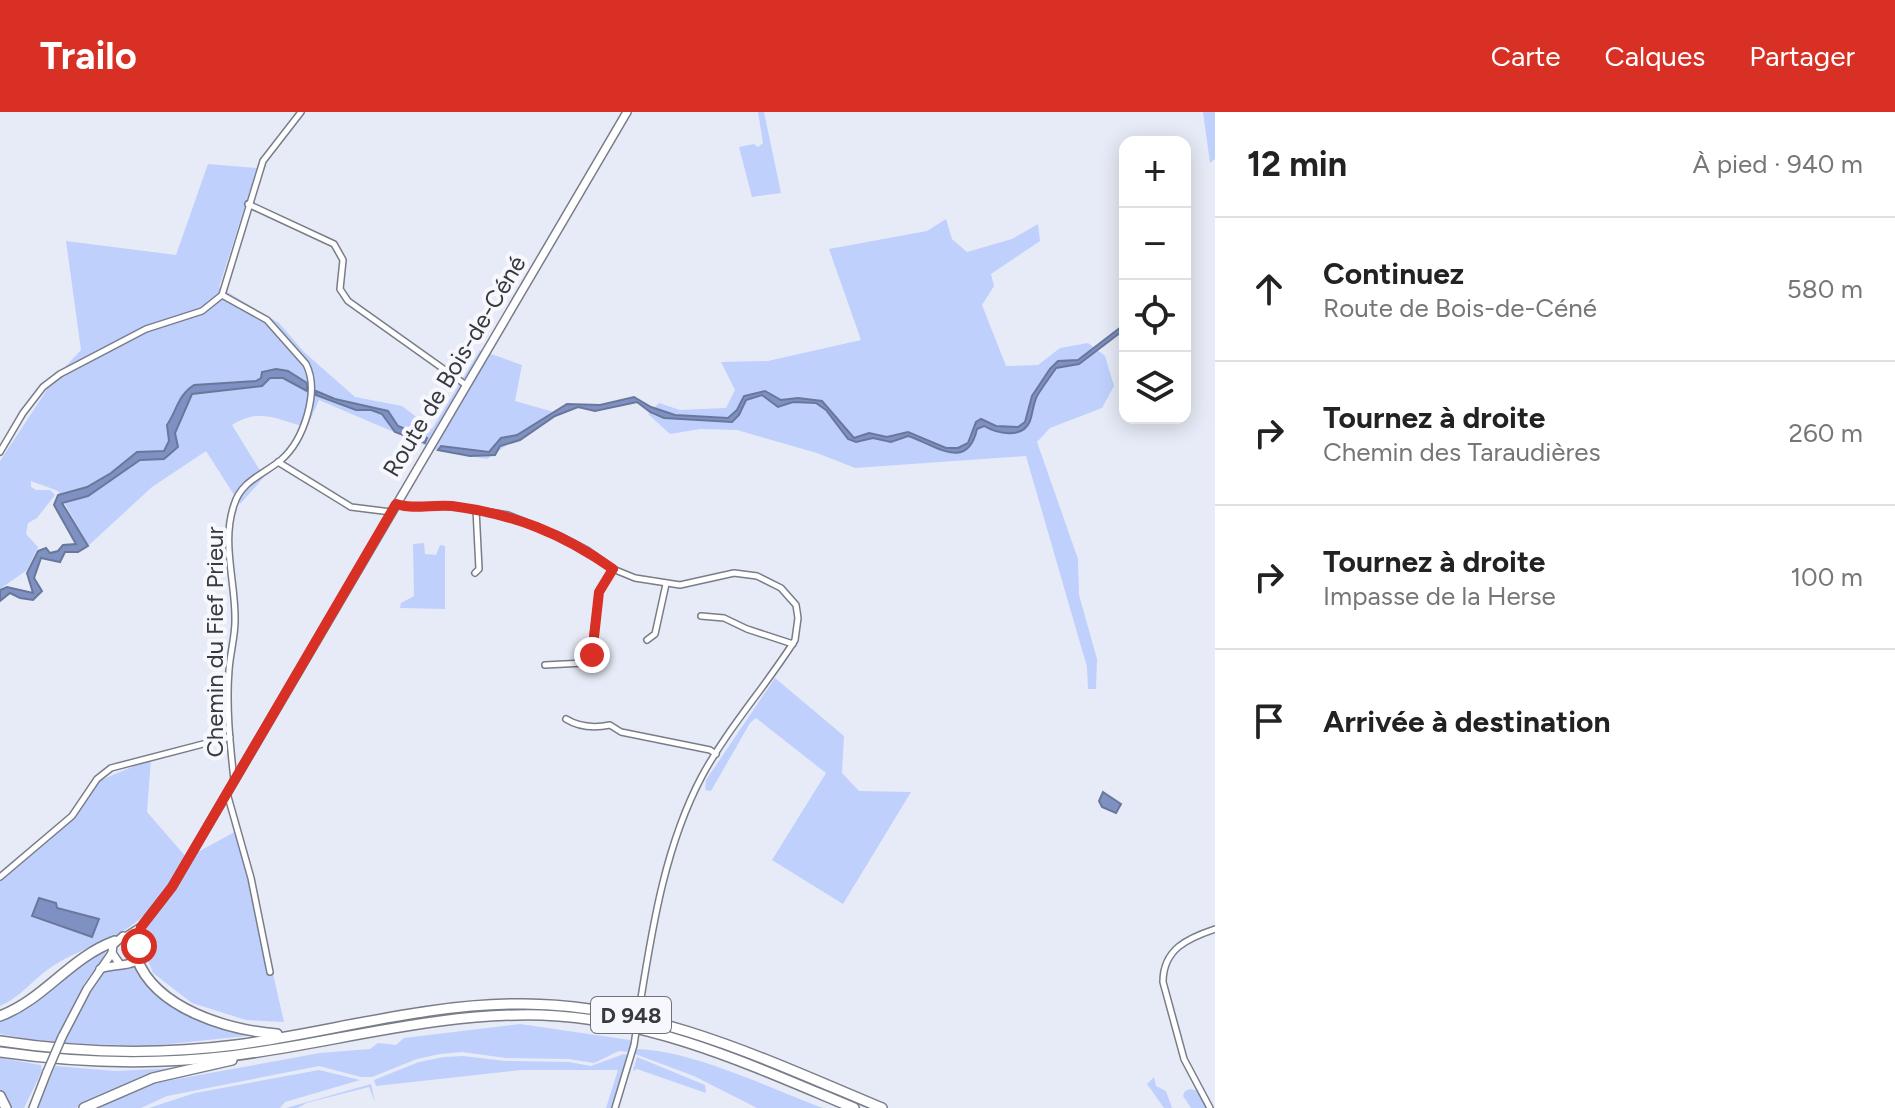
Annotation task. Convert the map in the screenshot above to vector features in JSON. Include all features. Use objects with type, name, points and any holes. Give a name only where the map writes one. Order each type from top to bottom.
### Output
[{"type":"highway","points":[[0,1016],[32,1000],[87,953],[115,941]]},
{"type":"highway","points":[[137,959],[146,977],[174,1002],[232,1028],[292,1036]]},
{"type":"highway","name":"D 948","points":[[0,1041],[62,1049],[146,1052],[236,1045],[474,1006],[522,1004],[581,1007],[635,1015],[695,1032],[882,1108]]},
{"type":"highway","name":"D 948","points":[[0,1052],[63,1060],[130,1063],[198,1059],[477,1017],[577,1017],[645,1029],[706,1047],[854,1108]]},
{"type":"highway","points":[[84,1108],[153,1078],[279,1049]]},
{"type":"highway","points":[[0,1096],[6,1108]]},
{"type":"street","points":[[0,452],[43,387],[60,374],[146,329],[202,311],[222,295],[263,161],[301,112]]},
{"type":"street","name":"Route de Bois-de-Céné","points":[[141,927],[172,887],[627,112]]},
{"type":"street","points":[[248,204],[334,244],[343,260],[340,289],[348,301],[466,385]]},
{"type":"street","name":"Chemin du Fief Prieur","points":[[222,295],[267,320],[306,364],[310,372],[311,390],[298,438],[278,462],[239,492],[233,506],[229,563],[235,621],[229,672],[234,780]]},
{"type":"street","points":[[278,462],[351,507],[446,505],[508,515],[562,537],[613,569],[635,578],[666,584],[687,584],[742,572],[767,580],[788,594],[796,605],[798,618],[793,644],[698,785],[663,880],[634,1045],[615,1108]]},
{"type":"street","points":[[475,573],[479,569],[476,509]]},
{"type":"street","points":[[545,665],[590,660],[599,592],[613,569]]},
{"type":"street","points":[[647,640],[655,634],[666,584]]},
{"type":"street","points":[[701,616],[724,618],[793,644]]},
{"type":"street","points":[[566,719],[574,725],[610,725],[621,732],[710,750],[716,754]]},
{"type":"street","points":[[0,877],[72,816],[97,779],[111,768],[230,737]]},
{"type":"street","points":[[226,792],[251,878],[270,972]]},
{"type":"street","points":[[31,1107],[82,996],[112,953],[115,941],[141,927]]},
{"type":"street","points":[[100,969],[119,963],[131,964],[137,959],[141,927]]},
{"type":"street","points":[[1210,1108],[1184,1059],[1163,982],[1163,971],[1178,945],[1215,929]]},
{"type":"street","points":[[127,936],[137,942]]},
{"type":"street","points":[[112,953],[119,963]]},
{"type":"shaded area","points":[[758,112],[764,112],[781,193],[752,197],[739,147],[754,144],[758,147],[763,143]]},
{"type":"shaded area","points":[[1203,112],[1215,112],[1215,159],[1210,163]]},
{"type":"shaded area","points":[[208,164],[257,168],[219,287],[279,323],[304,352],[355,397],[402,406],[432,429],[480,350],[522,365],[515,401],[554,412],[487,459],[438,451],[319,400],[307,427],[269,417],[252,417],[232,425],[264,477],[240,504],[206,451],[152,487],[88,546],[58,491],[31,481],[31,487],[36,490],[50,490],[55,495],[37,518],[28,523],[26,534],[38,547],[27,570],[0,589],[0,461],[54,379],[81,350],[66,241],[176,255]]},
{"type":"shaded area","points":[[946,219],[952,239],[967,252],[1012,239],[1038,224],[1040,241],[991,274],[994,286],[982,305],[1006,366],[1038,365],[1060,348],[1088,343],[1105,356],[1114,386],[1102,408],[1050,428],[1037,442],[1078,559],[1079,595],[1097,659],[1096,689],[1088,689],[1087,667],[1026,456],[855,468],[817,453],[737,430],[700,429],[670,434],[648,414],[659,403],[680,410],[726,408],[735,390],[721,362],[768,361],[861,340],[829,249],[927,231]]},
{"type":"shaded area","points":[[1119,329],[1119,334],[1079,364],[1056,368],[1037,396],[1030,421],[1021,431],[1008,433],[984,426],[977,429],[966,450],[958,453],[908,436],[891,442],[873,438],[856,442],[848,439],[826,410],[816,403],[793,402],[778,407],[762,395],[746,400],[732,422],[664,418],[637,402],[595,411],[578,407],[555,416],[520,440],[500,446],[495,455],[470,456],[438,450],[441,446],[489,452],[501,438],[517,435],[567,404],[600,405],[634,397],[675,415],[728,418],[737,410],[744,396],[765,391],[781,400],[798,398],[822,401],[854,438],[869,433],[887,437],[908,432],[946,448],[958,448],[968,443],[976,422],[981,419],[996,426],[1018,427],[1025,422],[1032,396],[1050,369],[1058,361],[1078,360]]},
{"type":"shaded area","points":[[276,369],[288,371],[307,383],[307,391],[283,378],[270,378],[262,386],[192,394],[175,433],[178,447],[164,459],[140,460],[88,496],[62,503],[88,546],[78,552],[65,552],[60,562],[41,558],[34,578],[42,591],[33,600],[10,593],[0,601],[0,590],[7,587],[33,593],[27,573],[38,551],[46,548],[50,553],[58,551],[63,545],[76,544],[54,505],[58,495],[87,487],[137,452],[164,451],[169,441],[167,425],[181,398],[194,385],[256,381],[261,378],[262,372]]},
{"type":"shaded area","points":[[316,391],[335,399],[388,411],[398,426],[427,438],[425,443],[395,432],[382,414],[356,410],[316,395]]},
{"type":"shaded area","points":[[424,543],[425,554],[436,555],[440,545],[445,546],[445,609],[400,608],[401,603],[414,596],[413,544]]},
{"type":"shaded area","points":[[775,678],[844,736],[842,773],[859,791],[911,792],[843,904],[772,860],[826,773],[756,718],[750,723],[711,791],[705,790],[706,780]]},
{"type":"shaded area","points":[[151,759],[147,812],[187,858],[240,829],[284,1022],[246,1020],[192,1003],[153,973],[144,950],[144,915],[111,938],[50,968],[0,1006],[0,874],[62,829],[101,780]]},
{"type":"shaded area","points":[[1103,792],[1121,804],[1116,813],[1102,807],[1099,801]]},
{"type":"shaded area","points":[[39,898],[56,903],[57,908],[99,919],[92,937],[32,916]]},
{"type":"shaded area","points":[[108,947],[85,982],[55,1043],[0,1034],[0,1020],[25,1008],[68,971]]},
{"type":"shaded area","points":[[116,967],[136,968],[150,986],[167,1000],[256,1035],[150,1046],[64,1043],[85,998],[102,971]]},
{"type":"shaded area","points":[[520,1024],[630,1040],[630,1052],[619,1051],[594,1063],[462,1052],[440,1054],[417,1059],[372,1077],[319,1066],[167,1096],[141,1108],[93,1108],[144,1085],[320,1053],[370,1049],[378,1043],[396,1045],[404,1038]]},
{"type":"shaded area","points":[[637,1049],[707,1063],[823,1108],[757,1108],[694,1076],[635,1054]]},
{"type":"shaded area","points":[[624,1054],[630,1055],[612,1108],[606,1108],[618,1070],[521,1070],[376,1086],[374,1080],[419,1062],[444,1057],[569,1062],[591,1066]]},
{"type":"shaded area","points":[[637,1057],[705,1085],[706,1093],[637,1069],[633,1071]]},
{"type":"shaded area","points":[[0,1058],[41,1065],[42,1071],[24,1108],[11,1108],[0,1092]]},
{"type":"shaded area","points":[[55,1066],[115,1071],[177,1068],[157,1072],[76,1108],[37,1108]]},
{"type":"shaded area","points":[[319,1070],[360,1080],[285,1102],[280,1108],[149,1108],[195,1093]]},
{"type":"shaded area","points":[[1154,1077],[1156,1086],[1166,1091],[1172,1108],[1164,1108],[1147,1084]]},
{"type":"shaded area","points":[[371,1084],[375,1102],[369,1087],[306,1103],[298,1108],[286,1108]]},
{"type":"shaded area","points":[[1190,1089],[1199,1091],[1208,1108],[1191,1108],[1183,1096]]},
{"type":"route","points":[[139,946],[137,942],[141,927],[172,887],[396,504],[416,507],[446,505],[508,515],[562,537],[613,569],[599,592],[592,655]]}]
